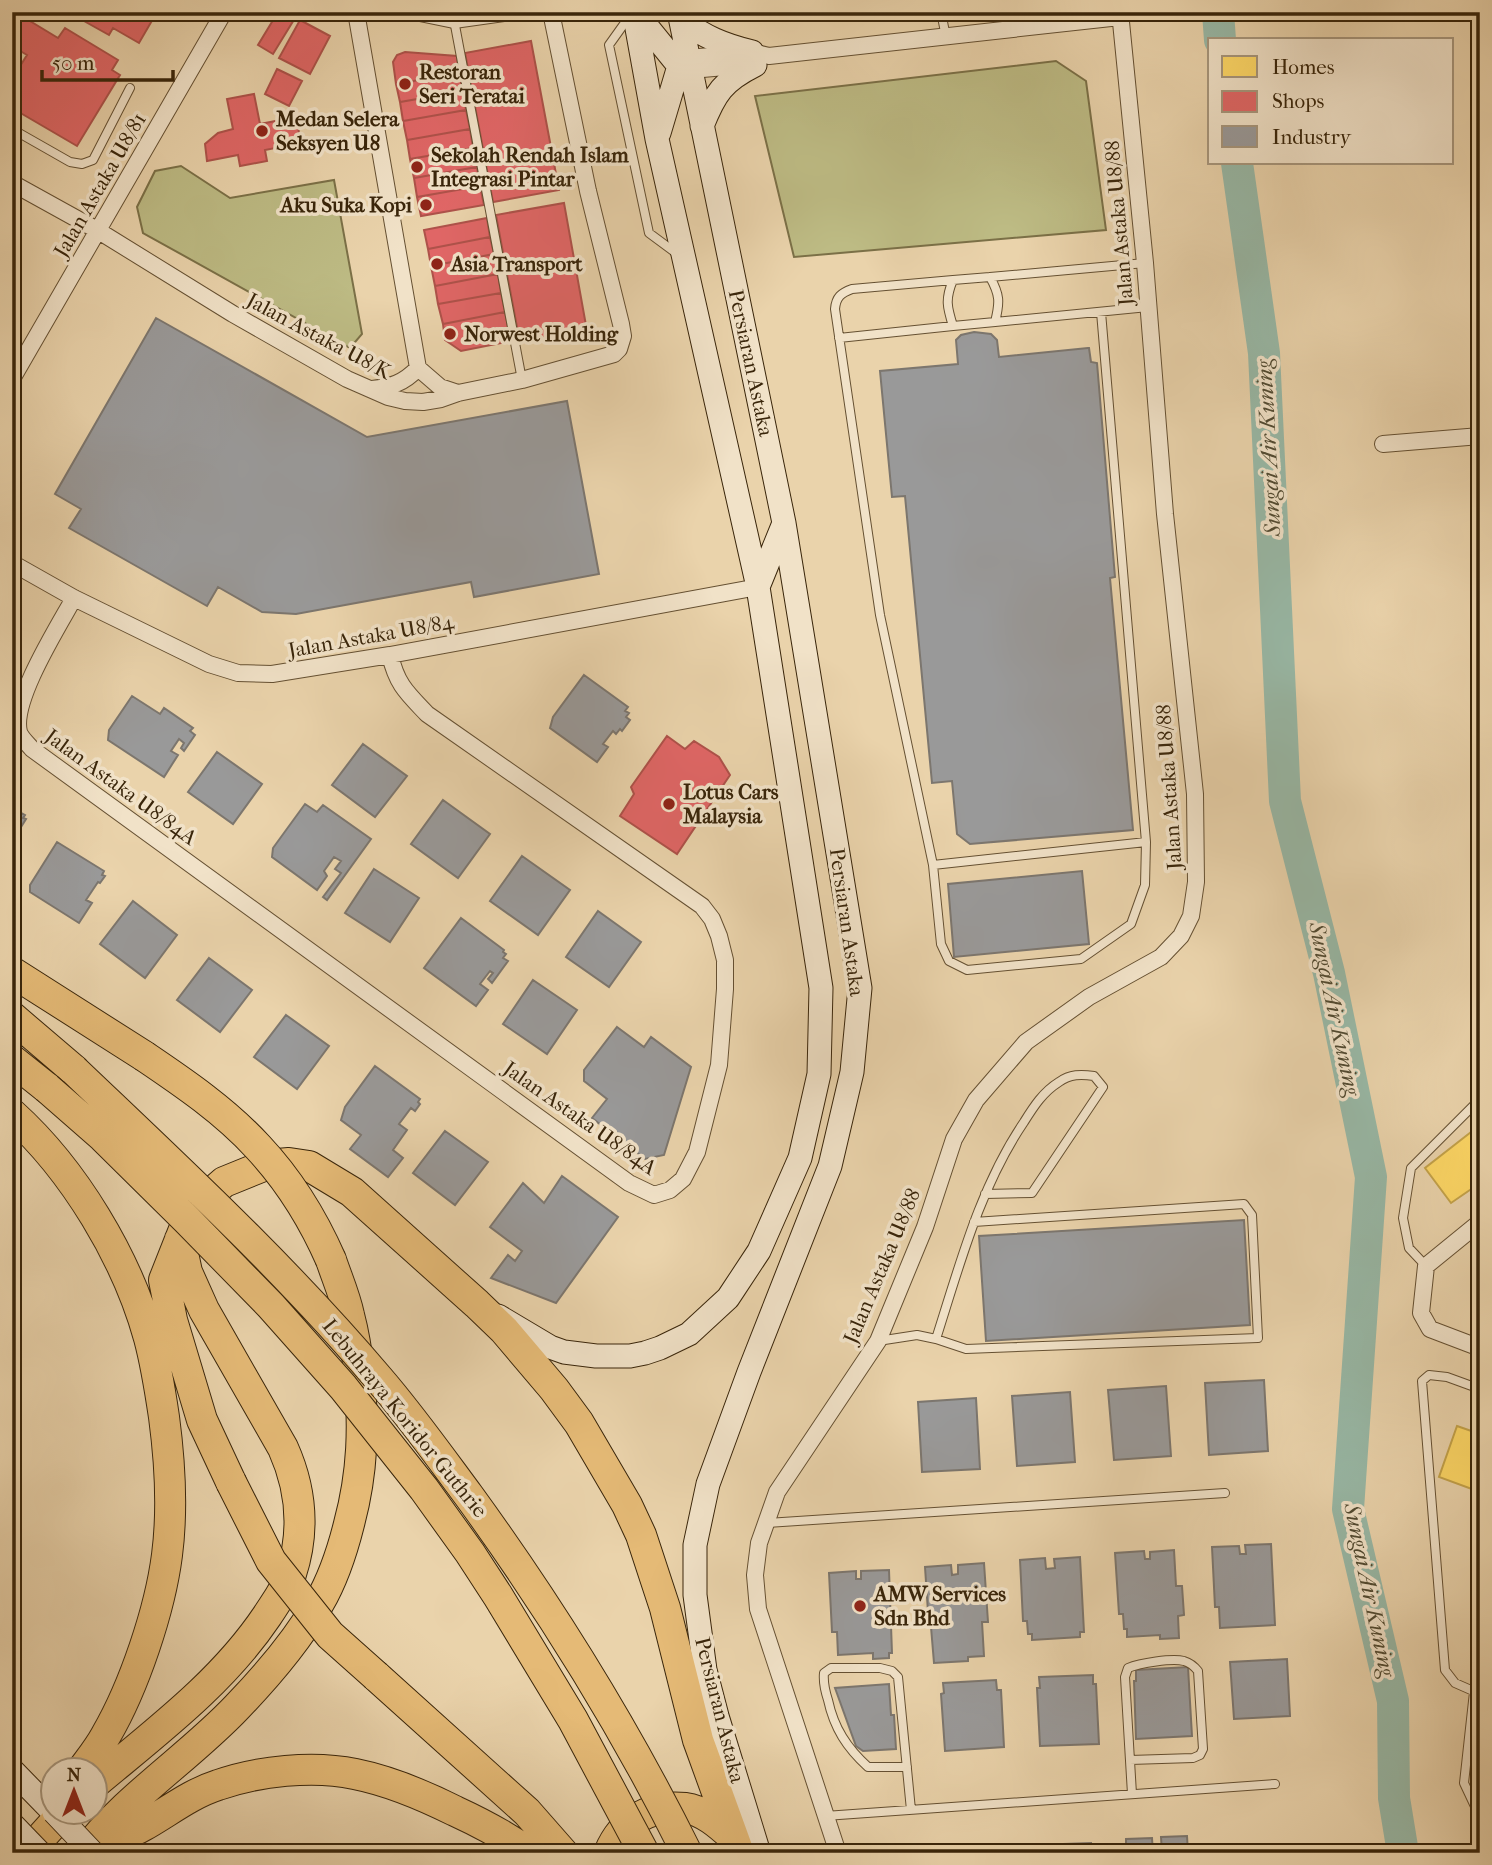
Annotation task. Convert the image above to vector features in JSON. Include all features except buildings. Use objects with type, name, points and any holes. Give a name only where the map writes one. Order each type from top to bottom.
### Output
[{"type":"highway","points":[[12,972],[191,1088],[258,1147],[303,1206],[331,1260],[354,1336],[363,1422],[358,1489],[342,1549],[332,1577],[301,1632],[237,1708],[109,1824],[90,1849]]},
{"type":"highway","name":"Lebuhraya Koridor Guthrie","points":[[12,1017],[74,1070],[262,1251],[381,1380],[445,1463],[550,1611],[588,1671],[687,1853]]},
{"type":"highway","name":"Lebuhraya Koridor Guthrie","points":[[12,1060],[121,1155],[271,1306],[343,1387],[424,1489],[498,1595],[573,1720],[643,1853]]},
{"type":"highway","points":[[12,1114],[33,1132],[58,1163],[95,1217],[121,1267],[148,1336],[157,1370],[167,1441],[170,1524],[167,1557],[154,1617],[126,1693],[106,1735],[92,1756]]},
{"type":"highway","points":[[563,1853],[527,1812],[330,1635],[271,1561],[231,1482],[202,1420],[172,1321],[164,1280],[185,1227],[201,1202],[225,1182],[266,1166],[289,1163],[309,1166],[352,1192],[504,1330],[554,1389],[579,1423],[627,1505],[641,1535],[665,1608],[698,1740],[736,1845]]},
{"type":"highway","points":[[108,1772],[174,1717],[253,1637],[284,1591],[299,1539],[298,1497],[293,1471],[283,1448],[204,1310],[187,1272],[180,1239]]},
{"type":"highway","points":[[90,1849],[142,1827],[183,1801],[218,1784],[262,1774],[312,1770],[352,1773],[417,1793],[471,1818],[530,1853]]},
{"type":"highway","points":[[609,1853],[628,1824],[650,1810],[686,1808],[698,1812],[719,1824],[736,1845]]},
{"type":"highway","points":[[27,1853],[48,1826]]},
{"type":"main road","points":[[634,12],[686,65],[657,139]]},
{"type":"main road","name":"Persiaran Astaka","points":[[477,1304],[550,1347],[564,1352],[622,1357],[660,1348],[689,1334],[728,1298],[759,1251],[800,1158],[819,1074],[821,988],[758,587],[657,139],[634,12]]},
{"type":"main road","points":[[680,16],[702,35],[759,58]]},
{"type":"main road","name":"Persiaran Astaka","points":[[680,16],[686,65],[702,126],[784,523],[860,988],[852,1072],[830,1166],[708,1484],[695,1545],[695,1595],[705,1670],[759,1853]]},
{"type":"main road","points":[[702,126],[710,104],[724,84],[759,58]]},
{"type":"main road","points":[[758,587],[784,523]]},
{"type":"main road","points":[[12,1770],[38,1797]]},
{"type":"main road","points":[[12,1824],[40,1853]]},
{"type":"main road","points":[[67,1826],[90,1849]]},
{"type":"street","name":"Jalan Astaka U8/81","points":[[12,379],[224,12]]},
{"type":"street","points":[[356,12],[418,368],[440,387],[458,393]]},
{"type":"street","points":[[415,12],[454,20],[512,12]]},
{"type":"street","name":"Jalan Astaka U8/K","points":[[12,183],[97,230],[233,314],[347,379],[388,397],[423,402],[441,399],[614,354],[619,349],[623,336],[621,324],[588,191],[552,18],[547,12]]},
{"type":"street","points":[[1042,26],[1064,12]]},
{"type":"street","points":[[686,65],[1120,15]]},
{"type":"street","name":"Jalan Astaka U8/88","points":[[838,1853],[758,1609],[755,1575],[758,1543],[765,1523],[777,1492],[878,1341],[925,1227],[954,1139],[976,1100],[1026,1042],[1089,997],[1161,957],[1181,936],[1191,916],[1196,882],[1195,794],[1165,514],[1149,307],[1120,15]]},
{"type":"street","points":[[372,389],[390,387],[412,375],[418,368]]},
{"type":"street","points":[[1382,444],[1480,436]]},
{"type":"street","name":"Jalan Astaka U8/84","points":[[12,563],[74,598],[209,664],[239,673],[272,674],[390,655],[758,587]]},
{"type":"street","name":"Jalan Astaka U8/84A","points":[[74,598],[24,691],[18,718],[19,734],[32,749],[629,1183],[654,1195],[670,1190],[683,1179],[697,1152],[719,1065],[726,989],[725,960],[712,919],[702,906],[427,714],[404,690],[394,674],[390,655]]},
{"type":"street","points":[[1480,1222],[1426,1266],[1422,1313],[1430,1329],[1480,1348]]},
{"type":"lane","points":[[634,12],[609,45],[649,233],[684,259]]},
{"type":"lane","points":[[941,12],[946,37]]},
{"type":"lane","points":[[454,20],[522,380]]},
{"type":"lane","points":[[12,129],[70,162],[82,164],[93,160],[130,88]]},
{"type":"lane","points":[[1101,312],[1146,842],[1145,885],[1131,923],[1081,959],[967,970],[949,961],[941,944],[933,865],[880,615],[839,338],[836,300],[843,292],[852,289],[1145,264]]},
{"type":"lane","points":[[990,277],[998,291],[999,304],[995,322]]},
{"type":"lane","points":[[953,280],[947,295],[953,326]]},
{"type":"lane","points":[[839,338],[1149,307]]},
{"type":"lane","points":[[933,865],[1146,842]]},
{"type":"lane","points":[[936,1339],[974,1223],[985,1194],[1010,1142],[1039,1099],[1060,1081],[1076,1074],[1094,1076],[1102,1087],[1032,1192],[985,1194]]},
{"type":"lane","points":[[1426,1266],[1409,1248],[1403,1218],[1411,1168],[1480,1099]]},
{"type":"lane","points":[[878,1341],[917,1335],[966,1349],[1258,1338],[1252,1215],[1244,1205],[974,1223]]},
{"type":"lane","points":[[1480,1390],[1447,1377],[1429,1375],[1422,1381],[1446,1670],[1455,1683],[1477,1693],[1464,1783],[1480,1817]]},
{"type":"lane","points":[[765,1523],[1225,1493]]},
{"type":"lane","points":[[1130,1760],[1193,1758],[1200,1755],[1203,1749],[1198,1671],[1192,1664],[1181,1660],[1137,1664],[1128,1668],[1125,1677],[1132,1794]]},
{"type":"lane","points":[[907,1766],[868,1766],[859,1758],[835,1725],[823,1682],[824,1673],[831,1668],[880,1668],[892,1671],[898,1677],[907,1766],[911,1810]]},
{"type":"lane","points":[[825,1816],[1275,1784]]},
{"type":"shaded area","points":[[1056,61],[1086,81],[1106,230],[794,257],[755,96]]},
{"type":"shaded area","points":[[181,166],[230,198],[334,180],[362,334],[350,348],[143,233],[137,207],[155,171]]},
{"type":"waterway","name":"Sungai Air Kuning","points":[[1218,12],[1220,38]]},
{"type":"waterway","name":"Sungai Air Kuning","points":[[1237,164],[1264,353],[1285,801],[1329,973],[1371,1177],[1348,1509],[1393,1701],[1394,1798],[1403,1853]]},
{"type":"place","name":"Restoran Seri Teratai","points":[[405,84]]},
{"type":"place","name":"Medan Selera Seksyen U8","points":[[262,131]]},
{"type":"place","name":"Sekolah Rendah Islam Integrasi Pintar","points":[[417,167]]},
{"type":"place","name":"Aku Suka Kopi","points":[[426,205]]},
{"type":"place","name":"Asia Transport","points":[[437,264]]},
{"type":"place","name":"Norwest Holding","points":[[450,334]]},
{"type":"place","name":"Lotus Cars Malaysia","points":[[669,804]]},
{"type":"place","name":"AMW Services Sdn Bhd","points":[[860,1606]]}]
